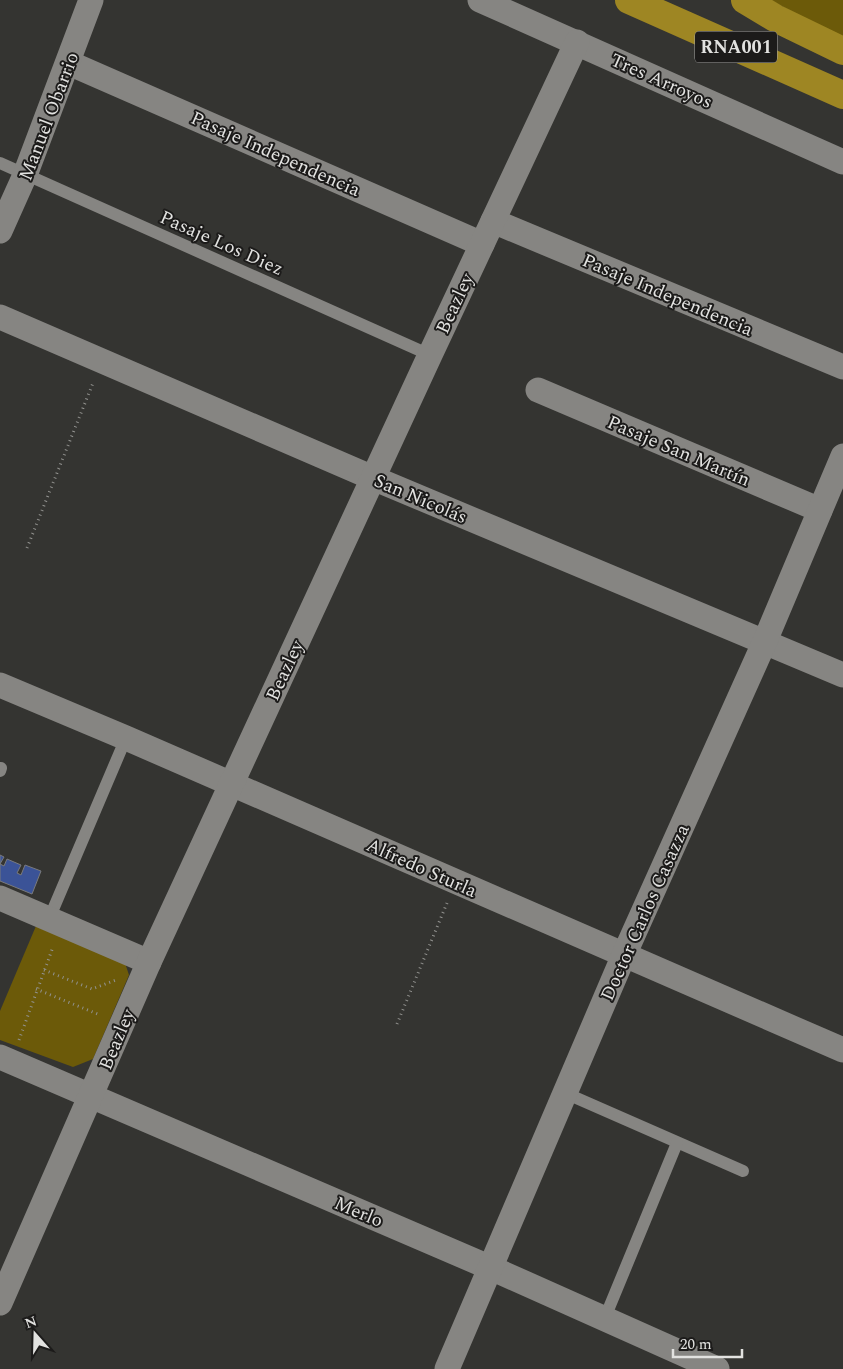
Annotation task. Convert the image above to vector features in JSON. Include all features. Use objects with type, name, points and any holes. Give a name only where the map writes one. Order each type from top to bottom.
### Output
[{"type":"highway","name":"RNA001","points":[[629,0],[843,95]]},
{"type":"highway","points":[[745,0],[775,18],[843,51]]},
{"type":"street","name":"Tres Arroyos","points":[[480,0],[578,42],[843,162]]},
{"type":"street","name":"Manuel Obarrio","points":[[0,231],[25,175],[69,63],[88,1]]},
{"type":"street","name":"Beazley","points":[[0,1303],[92,1096],[147,966],[430,355],[578,42]]},
{"type":"street","name":"Pasaje Independencia","points":[[69,63],[482,244]]},
{"type":"street","name":"Pasaje Independencia","points":[[493,221],[843,367]]},
{"type":"street","name":"San Nicolás","points":[[0,317],[373,478],[843,675]]},
{"type":"street","name":"Pasaje San Martín","points":[[538,390],[820,510]]},
{"type":"street","name":"Doctor Carlos Casazza","points":[[447,1369],[624,955],[765,641],[843,456]]},
{"type":"street","name":"Alfredo Sturla","points":[[0,685],[843,1050]]},
{"type":"street","points":[[0,898],[56,922],[147,966]]},
{"type":"street","name":"Merlo","points":[[6,1059],[491,1268],[717,1369]]},
{"type":"lane","name":"Pasaje Los Diez","points":[[0,163],[430,355]]},
{"type":"lane","points":[[56,922],[126,738]]},
{"type":"lane","points":[[565,1093],[743,1171]]},
{"type":"lane","points":[[604,1320],[677,1143]]},
{"type":"path","points":[[27,548],[102,361]]},
{"type":"path","points":[[397,1024],[455,882]]},
{"type":"path","points":[[6,1059],[44,970],[56,922]]},
{"type":"path","points":[[44,970],[92,989],[147,966]]},
{"type":"path","points":[[36,989],[122,1024]]},
{"type":"shaded area","points":[[771,0],[843,0],[843,37],[814,24]]},
{"type":"shaded area","points":[[36,926],[124,960],[129,975],[93,1059],[73,1067],[0,1040],[0,1011]]},
{"type":"building","points":[[0,855],[4,857],[0,864]]},
{"type":"building","points":[[7,859],[21,865],[17,873],[21,875],[25,865],[41,871],[32,894],[0,881],[0,864],[4,866]]}]
